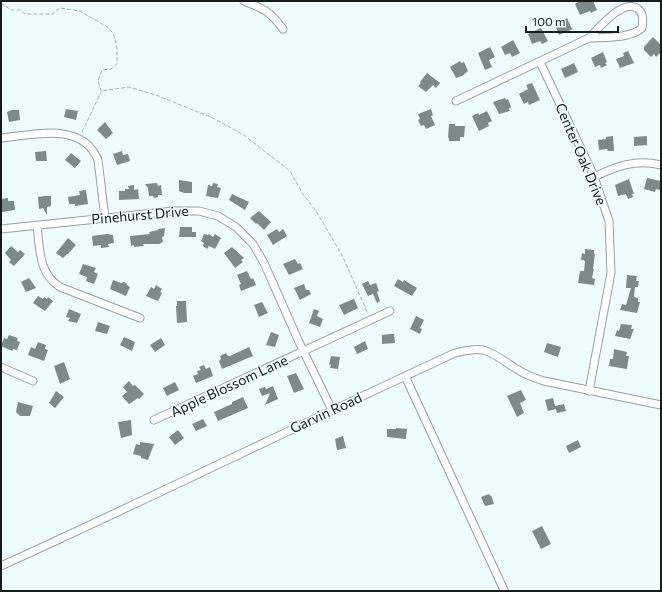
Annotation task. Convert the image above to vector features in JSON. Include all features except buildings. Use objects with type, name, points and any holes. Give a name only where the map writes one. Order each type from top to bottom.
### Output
[{"type":"street","points":[[244,1],[264,8],[274,17],[283,30]]},
{"type":"street","points":[[456,100],[589,38],[616,10],[624,5],[633,5],[641,11],[643,19],[642,28],[636,33],[613,37],[589,38]]},
{"type":"street","name":"Center Oak Drive","points":[[540,62],[594,176],[609,221],[611,273],[589,391]]},
{"type":"street","points":[[1,138],[61,133],[79,138],[89,145],[98,160],[105,218]]},
{"type":"street","points":[[594,176],[614,167],[635,162],[661,165]]},
{"type":"street","name":"Pinehurst Drive","points":[[1,229],[174,211],[199,211],[218,216],[236,227],[253,244],[264,264],[332,410]]},
{"type":"street","points":[[37,226],[43,268],[54,283],[60,287],[140,318]]},
{"type":"street","name":"Apple Blossom Lane","points":[[154,420],[390,311]]},
{"type":"street","name":"Garvin Road","points":[[1,566],[455,353],[474,349],[483,350],[491,353],[530,376],[544,381],[661,405]]},
{"type":"street","points":[[1,367],[33,381]]},
{"type":"street","points":[[405,376],[504,590]]},
{"type":"path","points":[[1,4],[11,10],[20,10],[25,14],[53,14],[60,8],[80,11],[109,28],[114,35],[117,48],[117,64],[111,69],[102,70],[98,81],[101,91],[79,138]]},
{"type":"path","points":[[101,91],[128,87],[156,95],[213,118],[244,135],[290,171],[342,255],[370,320]]}]
